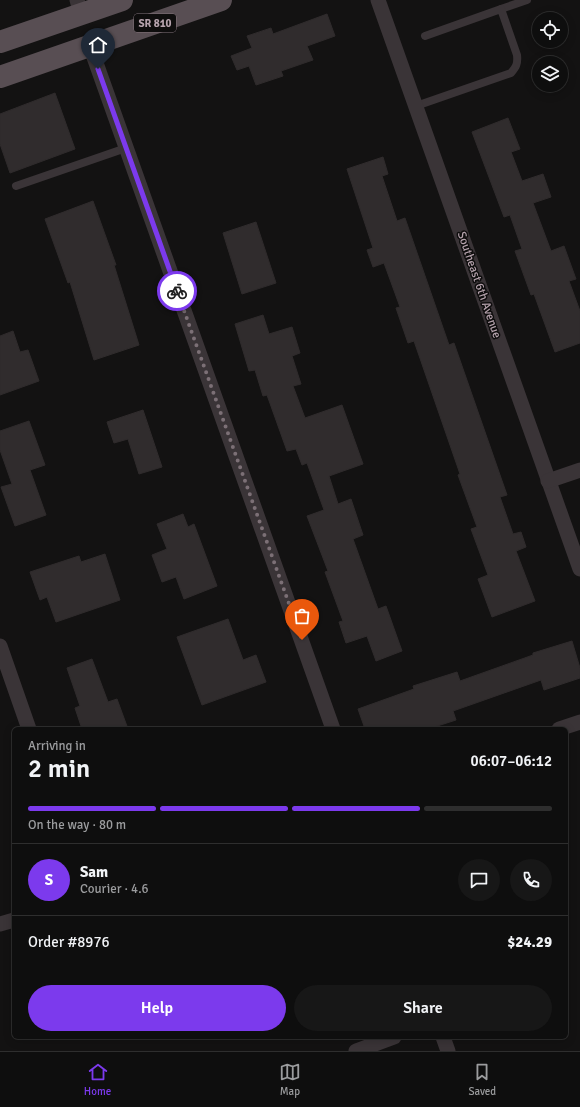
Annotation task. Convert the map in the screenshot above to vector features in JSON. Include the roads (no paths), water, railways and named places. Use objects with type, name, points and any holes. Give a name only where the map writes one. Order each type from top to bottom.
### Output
[{"type":"main road","points":[[0,42],[79,7],[122,0]]},
{"type":"main road","name":"SR 810","points":[[0,77],[221,0]]},
{"type":"street","name":"Southeast 6th Avenue","points":[[378,0],[580,569]]},
{"type":"street","points":[[90,46],[332,727]]},
{"type":"street","points":[[548,482],[580,470]]},
{"type":"street","points":[[0,646],[28,727]]},
{"type":"street","points":[[565,727],[580,722]]},
{"type":"street","points":[[0,924],[12,921]]},
{"type":"street","points":[[356,1051],[389,1039]]},
{"type":"street","points":[[444,1039],[448,1051]]},
{"type":"lane","points":[[425,36],[527,0]]},
{"type":"lane","points":[[416,106],[511,74],[518,62],[517,55],[501,9]]},
{"type":"lane","points":[[16,186],[126,148]]}]
